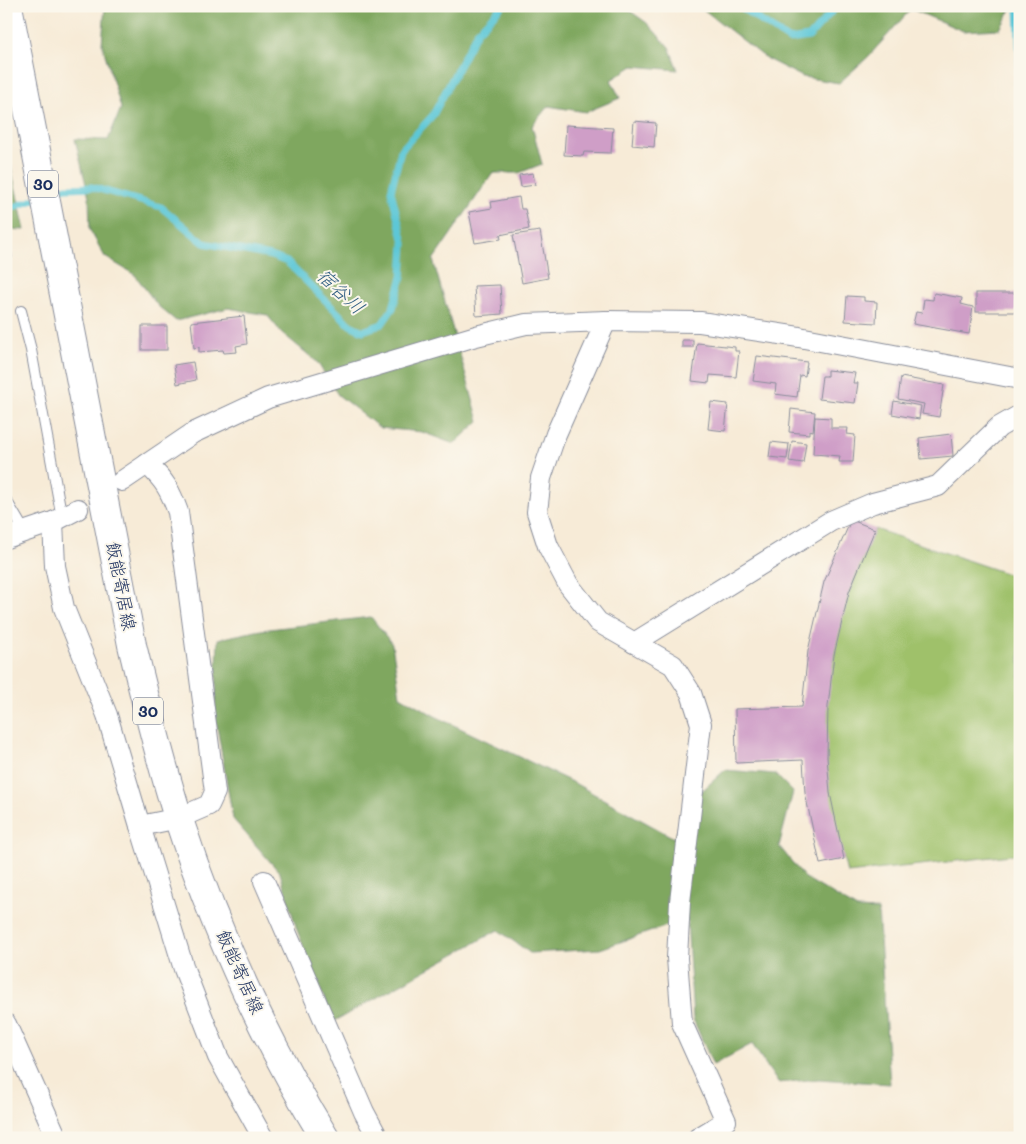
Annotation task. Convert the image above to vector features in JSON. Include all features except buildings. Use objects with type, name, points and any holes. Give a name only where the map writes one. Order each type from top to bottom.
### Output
[{"type":"main road","name":"飯能寄居線","points":[[8,6],[132,645],[156,742],[179,818],[220,929],[247,991],[302,1099],[325,1138]]},
{"type":"street","points":[[122,481],[193,432],[268,398],[476,336],[526,324],[606,320],[700,322],[799,337],[1020,378]]},
{"type":"street","points":[[606,320],[556,434],[541,478],[537,512],[548,546],[568,584],[598,622],[673,665],[691,693],[701,724],[680,902],[677,958],[682,1023],[726,1121],[698,1138]]},
{"type":"street","points":[[634,643],[831,521],[873,503],[938,486],[999,427],[1020,415]]},
{"type":"street","points":[[140,826],[179,818],[209,805],[215,792],[178,512],[169,488],[147,464]]},
{"type":"street","points":[[16,535],[65,516]]},
{"type":"street","points":[[65,516],[55,566],[64,608],[107,715],[184,969],[218,1057],[263,1138]]},
{"type":"street","points":[[264,881],[364,1112],[378,1138]]},
{"type":"street","points":[[6,1024],[57,1138]]},
{"type":"lane","points":[[22,311],[65,516]]},
{"type":"lane","points":[[6,500],[16,535]]},
{"type":"green space","points":[[105,6],[623,6],[647,23],[669,47],[678,70],[633,66],[611,80],[620,98],[586,112],[548,106],[532,126],[542,164],[519,173],[493,173],[433,260],[479,421],[454,444],[422,432],[380,428],[338,395],[317,362],[281,332],[267,315],[228,308],[176,321],[158,306],[135,275],[105,257],[90,230],[89,197],[75,139],[108,140],[121,108],[102,44]]},
{"type":"green space","points":[[699,6],[1013,6],[1000,29],[963,31],[911,9],[868,57],[839,83],[803,77],[767,59]]},
{"type":"green space","points":[[6,162],[10,163],[25,230],[6,229]]},
{"type":"green space","points":[[875,529],[1020,578],[1020,854],[847,873],[834,823],[829,792],[826,742],[829,691],[836,641],[842,616],[861,560]]},
{"type":"green space","points":[[371,617],[392,644],[400,696],[435,716],[576,784],[674,838],[694,798],[725,770],[775,774],[793,792],[779,846],[804,877],[857,909],[878,910],[890,1084],[819,1079],[778,1083],[752,1044],[713,1065],[693,1019],[687,919],[600,949],[530,953],[498,930],[333,1022],[297,930],[280,873],[233,819],[215,715],[218,639],[261,630]]},
{"type":"waterway","name":"宿谷川","points":[[49,194],[66,188],[92,187],[161,207],[204,243],[271,256],[287,262],[350,325],[363,331],[382,324],[393,308],[402,277],[404,243],[391,191],[401,150],[433,115],[477,32],[502,6]]},
{"type":"waterway","name":"宿谷川","points":[[739,6],[789,40],[809,37],[837,6]]},
{"type":"waterway","name":"宿谷川","points":[[1018,6],[1020,66]]},
{"type":"waterway","name":"宿谷川","points":[[6,210],[39,198]]}]
